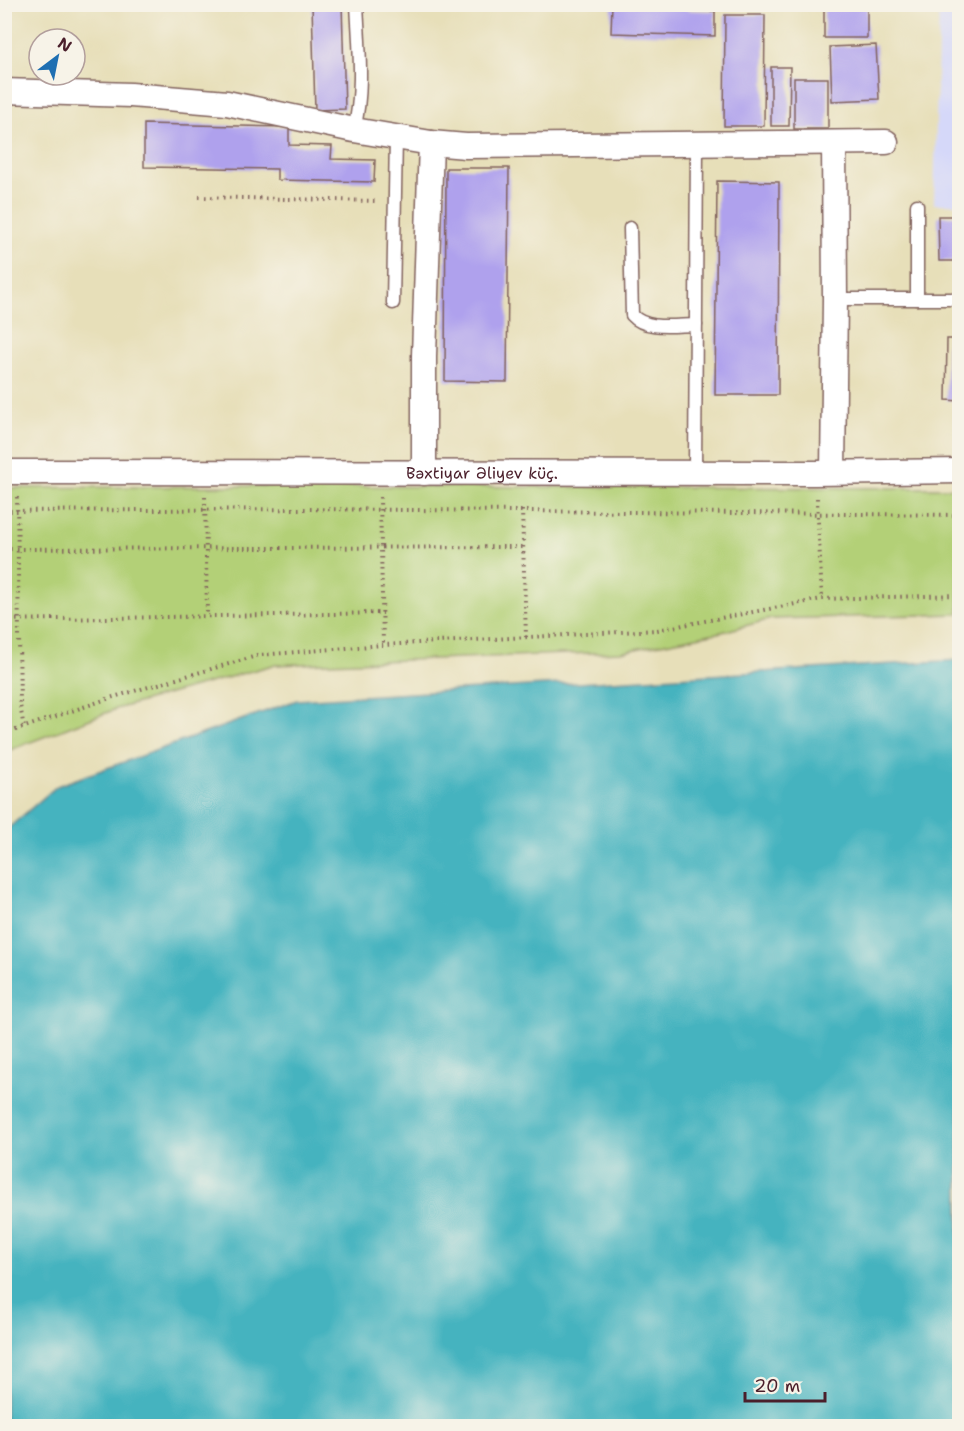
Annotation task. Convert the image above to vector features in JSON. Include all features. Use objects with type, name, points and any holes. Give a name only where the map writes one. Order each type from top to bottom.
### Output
[{"type":"street","points":[[4,91],[130,95],[227,103],[354,130],[466,146],[886,142]]},
{"type":"street","points":[[424,472],[424,356],[431,142]]},
{"type":"street","points":[[824,472],[835,299],[834,143]]},
{"type":"street","name":"Bəxtiyar Əliyev küç.","points":[[11,472],[960,471]]},
{"type":"lane","points":[[354,130],[359,109],[360,86],[357,4]]},
{"type":"lane","points":[[393,303],[396,137]]},
{"type":"lane","points":[[695,473],[697,144]]},
{"type":"lane","points":[[917,205],[917,299]]},
{"type":"lane","points":[[630,228],[632,315],[638,321],[653,325],[696,325]]},
{"type":"lane","points":[[835,299],[960,299]]},
{"type":"path","points":[[199,197],[394,201]]},
{"type":"path","points":[[11,472],[17,511],[20,705],[24,728]]},
{"type":"path","points":[[204,472],[207,616]]},
{"type":"path","points":[[381,472],[383,645]]},
{"type":"path","points":[[822,600],[818,513],[824,472]]},
{"type":"path","points":[[4,511],[380,509],[960,515]]},
{"type":"path","points":[[522,510],[526,637]]},
{"type":"path","points":[[4,549],[523,547]]},
{"type":"path","points":[[4,734],[110,698],[260,655],[383,645],[657,630],[822,600],[960,595]]},
{"type":"path","points":[[4,620],[383,613]]},
{"type":"shaded area","points":[[939,5],[959,5],[959,204],[934,204]]},
{"type":"green space","points":[[232,486],[959,488],[959,614],[771,619],[722,632],[620,652],[273,665],[116,709],[5,752],[5,488]]},
{"type":"water","points":[[959,660],[959,1426],[5,1426],[5,831],[57,786],[297,700]]},
{"type":"building","points":[[312,4],[342,4],[345,109],[315,110]]},
{"type":"building","points":[[612,4],[686,4],[686,10],[715,11],[715,36],[611,33]]},
{"type":"building","points":[[824,4],[867,4],[867,38],[824,38]]},
{"type":"building","points":[[725,15],[765,15],[764,126],[724,126]]},
{"type":"building","points":[[876,45],[879,99],[832,101],[830,47]]},
{"type":"building","points":[[771,67],[790,67],[789,126],[771,126]]},
{"type":"building","points":[[794,78],[828,78],[828,129],[794,129]]},
{"type":"building","points":[[144,124],[289,127],[289,145],[332,146],[331,159],[375,160],[374,182],[277,180],[277,169],[144,167]]},
{"type":"building","points":[[446,168],[509,168],[507,382],[445,381]]},
{"type":"building","points":[[717,181],[779,182],[778,395],[715,395]]},
{"type":"building","points":[[938,216],[960,216],[960,261],[939,261]]},
{"type":"building","points":[[947,339],[960,339],[960,401],[946,400]]}]
